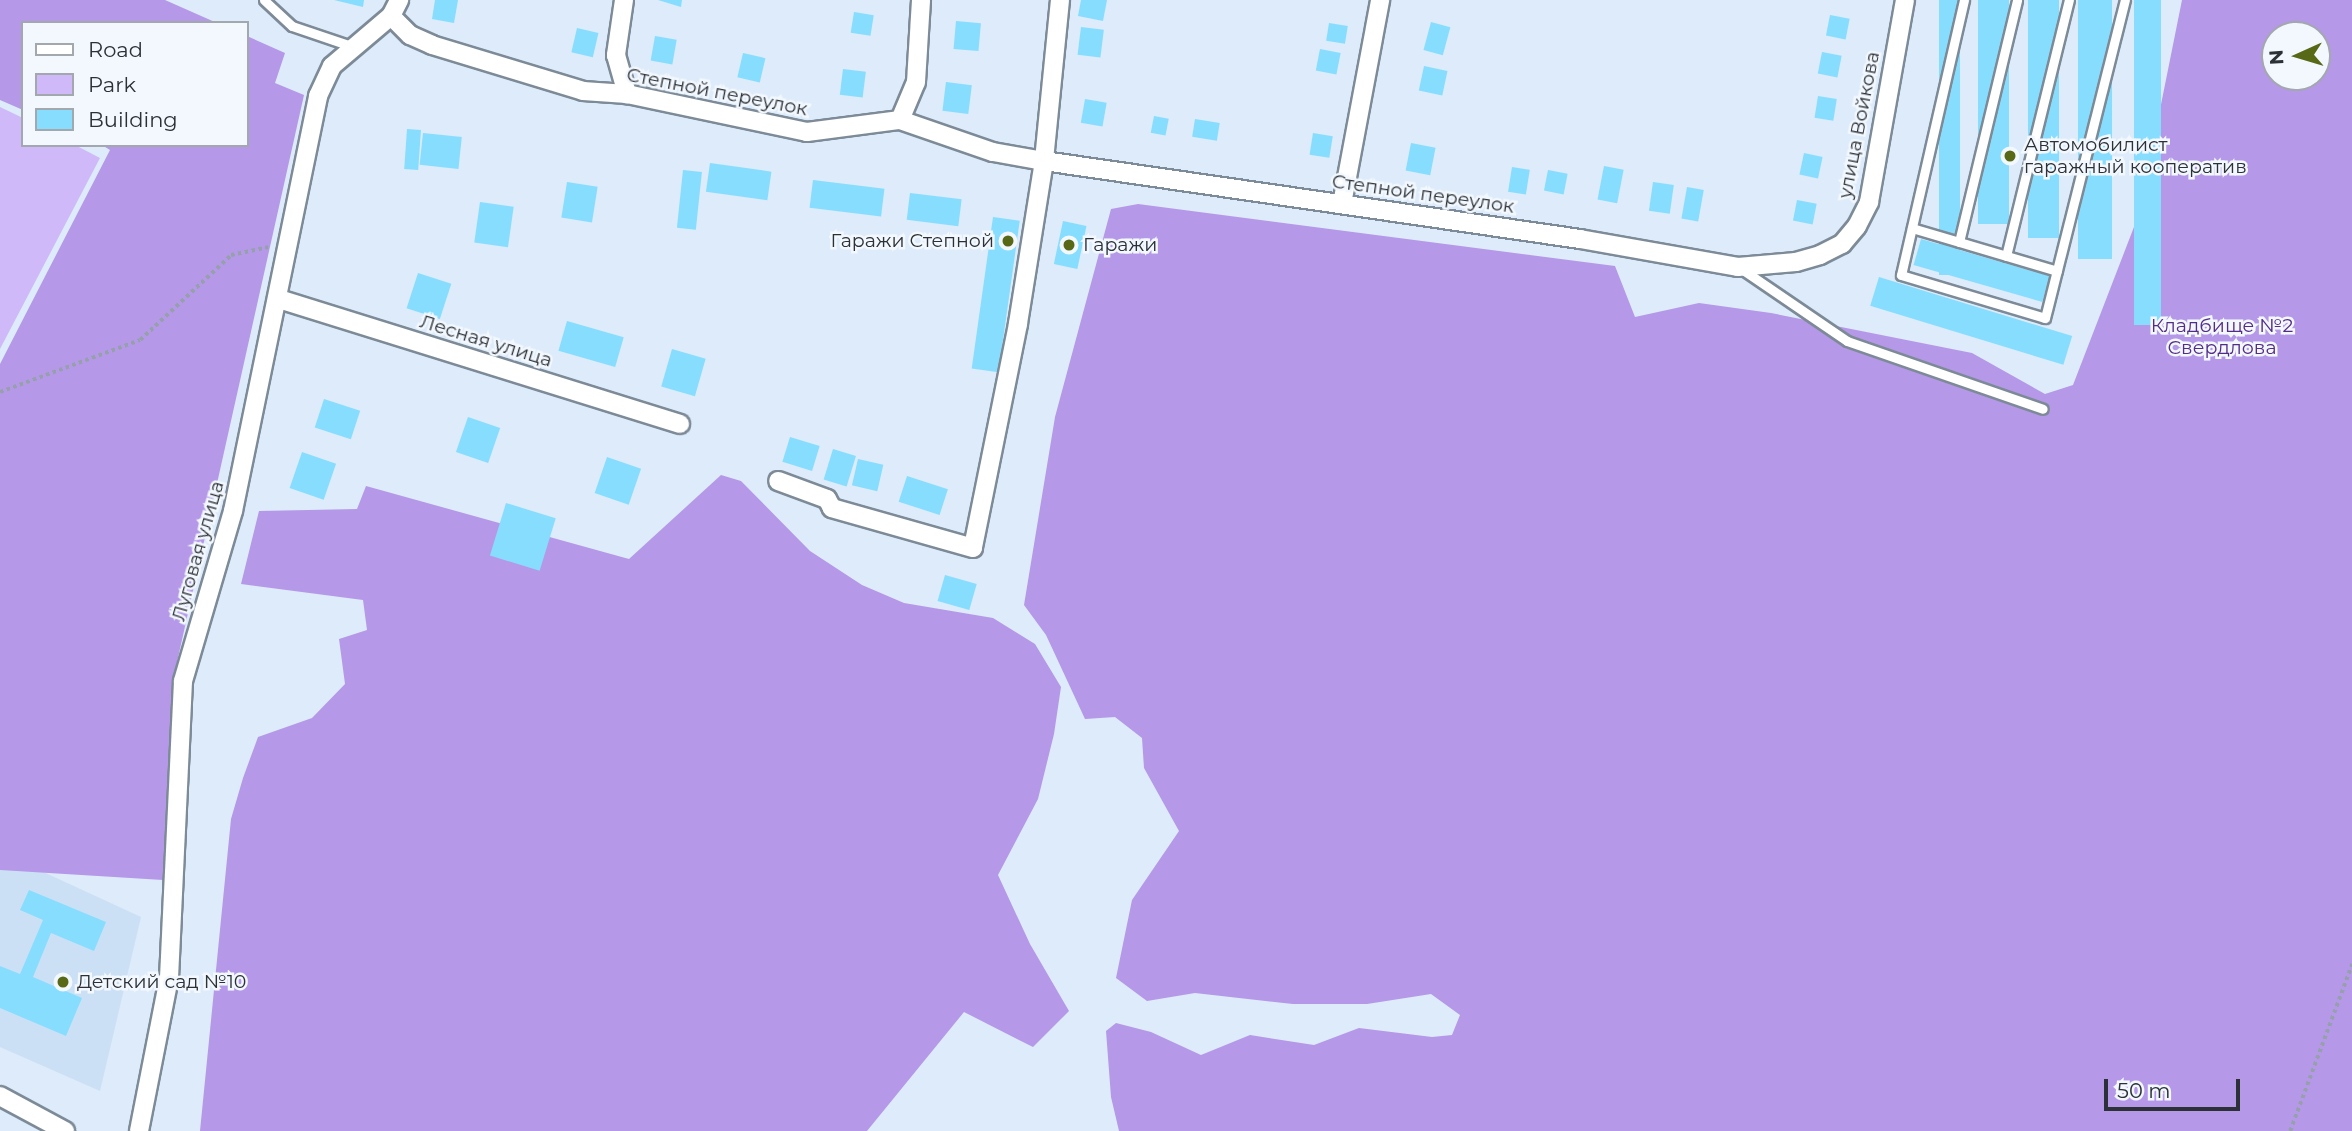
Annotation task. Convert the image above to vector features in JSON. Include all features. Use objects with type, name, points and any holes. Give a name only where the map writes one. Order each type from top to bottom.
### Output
[{"type":"street","points":[[624,0],[616,55],[627,94]]},
{"type":"street","points":[[900,120],[916,82],[921,0]]},
{"type":"street","points":[[778,481],[827,499],[832,509],[973,548],[1018,324],[1044,161],[1060,0]]},
{"type":"street","points":[[1342,204],[1380,0]]},
{"type":"street","name":"улица Войкова","points":[[1796,262],[1842,244],[1869,202],[1905,0]]},
{"type":"street","name":"Луговая улица","points":[[139,1131],[169,978],[183,681],[233,511],[291,242],[318,96],[332,66],[395,8]]},
{"type":"street","name":"Степной переулок","points":[[395,8],[410,35],[432,45],[583,91],[627,94],[807,132],[900,120],[993,152],[1044,161],[1342,204],[1738,267],[1796,262]]},
{"type":"street","name":"Лесная улица","points":[[279,299],[680,424]]},
{"type":"street","points":[[0,1097],[65,1131]]},
{"type":"lane","points":[[264,0],[292,26],[351,46]]},
{"type":"lane","points":[[1964,0],[1900,275],[2045,318],[2126,0]]},
{"type":"lane","points":[[1959,242],[2017,0]]},
{"type":"lane","points":[[2006,256],[2068,0]]},
{"type":"lane","points":[[1912,228],[2057,271]]},
{"type":"lane","points":[[1738,267],[1847,341],[2043,409]]},
{"type":"path","points":[[0,392],[140,340],[231,255],[291,242]]},
{"type":"path","points":[[2290,1131],[2352,964]]},
{"type":"shaded area","name":"Детский сад №10","points":[[0,852],[141,917],[100,1091],[0,1047]]},
{"type":"green space","points":[[0,0],[165,0],[212,21],[21,21],[21,109],[0,100]]},
{"type":"green space","name":"Кладбище №2 Свердлова","points":[[2182,0],[2352,0],[2352,1131],[1119,1131],[1111,1097],[1106,1031],[1116,1023],[1151,1032],[1201,1055],[1250,1035],[1314,1045],[1359,1028],[1432,1037],[1452,1035],[1460,1015],[1431,994],[1367,1004],[1293,1004],[1195,993],[1147,1001],[1116,978],[1132,900],[1179,831],[1144,768],[1142,738],[1115,717],[1085,719],[1046,635],[1024,605],[1055,417],[1111,209],[1138,204],[1615,266],[1635,317],[1699,303],[1771,313],[1972,353],[2045,394],[2073,385],[2139,214]]},
{"type":"green space","points":[[248,36],[285,53],[275,83],[304,95],[173,680],[163,880],[0,870],[0,364],[110,150],[105,147],[248,147]]},
{"type":"green space","points":[[0,107],[21,117],[21,147],[79,147],[100,158],[0,349]]},
{"type":"green space","points":[[721,475],[741,481],[810,551],[862,585],[904,603],[993,618],[1035,644],[1061,687],[1054,734],[1038,799],[998,875],[1030,944],[1069,1011],[1033,1047],[964,1012],[867,1131],[200,1131],[231,819],[243,778],[258,737],[312,718],[345,684],[339,639],[367,630],[363,600],[241,584],[259,511],[357,509],[366,486],[629,559]]},
{"type":"building","points":[[334,0],[364,0],[363,7]]},
{"type":"building","points":[[435,0],[458,0],[454,23],[432,19]]},
{"type":"building","points":[[658,0],[682,0],[681,7]]},
{"type":"building","points":[[1081,0],[1107,0],[1103,21],[1078,16]]},
{"type":"building","points":[[1939,0],[1960,0],[1960,275],[1939,275]]},
{"type":"building","points":[[1978,0],[2009,0],[2009,224],[1978,224]]},
{"type":"building","points":[[2028,0],[2059,0],[2059,238],[2028,238]]},
{"type":"building","points":[[2078,0],[2112,0],[2112,259],[2078,259]]},
{"type":"building","points":[[2134,0],[2161,0],[2161,325],[2134,325]]},
{"type":"building","points":[[854,12],[874,15],[870,36],[851,33]]},
{"type":"building","points":[[1830,15],[1850,19],[1846,39],[1826,36]]},
{"type":"building","points":[[956,21],[981,23],[978,51],[954,49]]},
{"type":"building","points":[[1431,22],[1450,27],[1443,55],[1423,50]]},
{"type":"building","points":[[1329,23],[1348,26],[1345,44],[1326,41]]},
{"type":"building","points":[[1081,27],[1104,30],[1100,58],[1078,55]]},
{"type":"building","points":[[577,28],[598,33],[593,57],[571,52]]},
{"type":"building","points":[[655,36],[677,40],[672,64],[651,61]]},
{"type":"building","points":[[1320,49],[1341,53],[1336,75],[1316,71]]},
{"type":"building","points":[[1822,52],[1842,56],[1837,77],[1818,74]]},
{"type":"building","points":[[743,53],[765,58],[760,83],[737,77]]},
{"type":"building","points":[[1424,66],[1447,71],[1442,95],[1419,90]]},
{"type":"building","points":[[843,69],[866,72],[863,98],[840,95]]},
{"type":"building","points":[[946,82],[972,85],[968,114],[942,111]]},
{"type":"building","points":[[1818,96],[1837,99],[1833,121],[1815,118]]},
{"type":"building","points":[[1085,99],[1107,103],[1102,126],[1081,123]]},
{"type":"building","points":[[1154,116],[1169,119],[1165,136],[1151,133]]},
{"type":"building","points":[[1195,119],[1220,123],[1217,141],[1192,137]]},
{"type":"building","points":[[407,129],[421,130],[418,170],[404,169]]},
{"type":"building","points":[[423,133],[462,137],[458,169],[420,165]]},
{"type":"building","points":[[1313,133],[1333,136],[1329,158],[1310,155]]},
{"type":"building","points":[[1411,143],[1436,148],[1430,175],[1406,170]]},
{"type":"building","points":[[1804,153],[1823,157],[1818,178],[1799,175]]},
{"type":"building","points":[[710,163],[771,172],[767,200],[706,192]]},
{"type":"building","points":[[1604,166],[1624,170],[1617,203],[1598,199]]},
{"type":"building","points":[[1512,167],[1530,170],[1526,195],[1508,192]]},
{"type":"building","points":[[683,170],[702,172],[696,230],[677,228]]},
{"type":"building","points":[[1548,170],[1568,174],[1564,194],[1544,191]]},
{"type":"building","points":[[813,180],[884,189],[881,217],[810,208]]},
{"type":"building","points":[[567,182],[598,187],[592,222],[561,218]]},
{"type":"building","points":[[1653,182],[1674,185],[1670,214],[1649,211]]},
{"type":"building","points":[[1687,187],[1704,190],[1698,221],[1681,219]]},
{"type":"building","points":[[910,193],[962,199],[958,226],[907,220]]},
{"type":"building","points":[[1797,200],[1817,204],[1813,224],[1793,221]]},
{"type":"building","points":[[480,202],[514,207],[508,247],[474,243]]},
{"type":"building","points":[[993,217],[1020,221],[998,372],[972,369]]},
{"type":"building","name":"Гаражи","points":[[1063,221],[1086,226],[1077,269],[1054,264]]},
{"type":"building","points":[[1921,239],[2050,276],[2042,302],[1914,265]]},
{"type":"building","points":[[418,273],[451,284],[440,319],[407,308]]},
{"type":"building","points":[[1879,277],[2072,336],[2063,365],[1870,306]]},
{"type":"building","points":[[567,321],[624,337],[615,367],[558,351]]},
{"type":"building","points":[[672,349],[706,359],[695,396],[661,386]]},
{"type":"building","points":[[324,399],[360,411],[351,439],[315,428]]},
{"type":"building","points":[[468,417],[500,428],[488,463],[456,452]]},
{"type":"building","points":[[790,437],[820,446],[812,471],[782,462]]},
{"type":"building","points":[[833,449],[856,456],[847,487],[824,480]]},
{"type":"building","points":[[302,452],[336,464],[324,500],[290,488]]},
{"type":"building","points":[[607,457],[641,469],[629,505],[595,493]]},
{"type":"building","points":[[858,459],[883,465],[877,491],[852,485]]},
{"type":"building","points":[[907,476],[948,489],[940,515],[899,502]]},
{"type":"building","points":[[506,503],[556,518],[540,571],[490,556]]},
{"type":"building","points":[[945,575],[977,584],[969,610],[938,601]]},
{"type":"building","points":[[29,890],[106,922],[94,951],[51,933],[33,977],[82,998],[66,1036],[0,1008],[0,966],[20,974],[43,920],[20,910]]},
{"type":"place","name":"Автомобилист гаражный кооператив","points":[[2010,156]]},
{"type":"place","name":"Гаражи Степной","points":[[1008,241]]},
{"type":"place","name":"Гаражи","points":[[1069,245]]},
{"type":"place","name":"Детский сад №10","points":[[63,982]]}]
